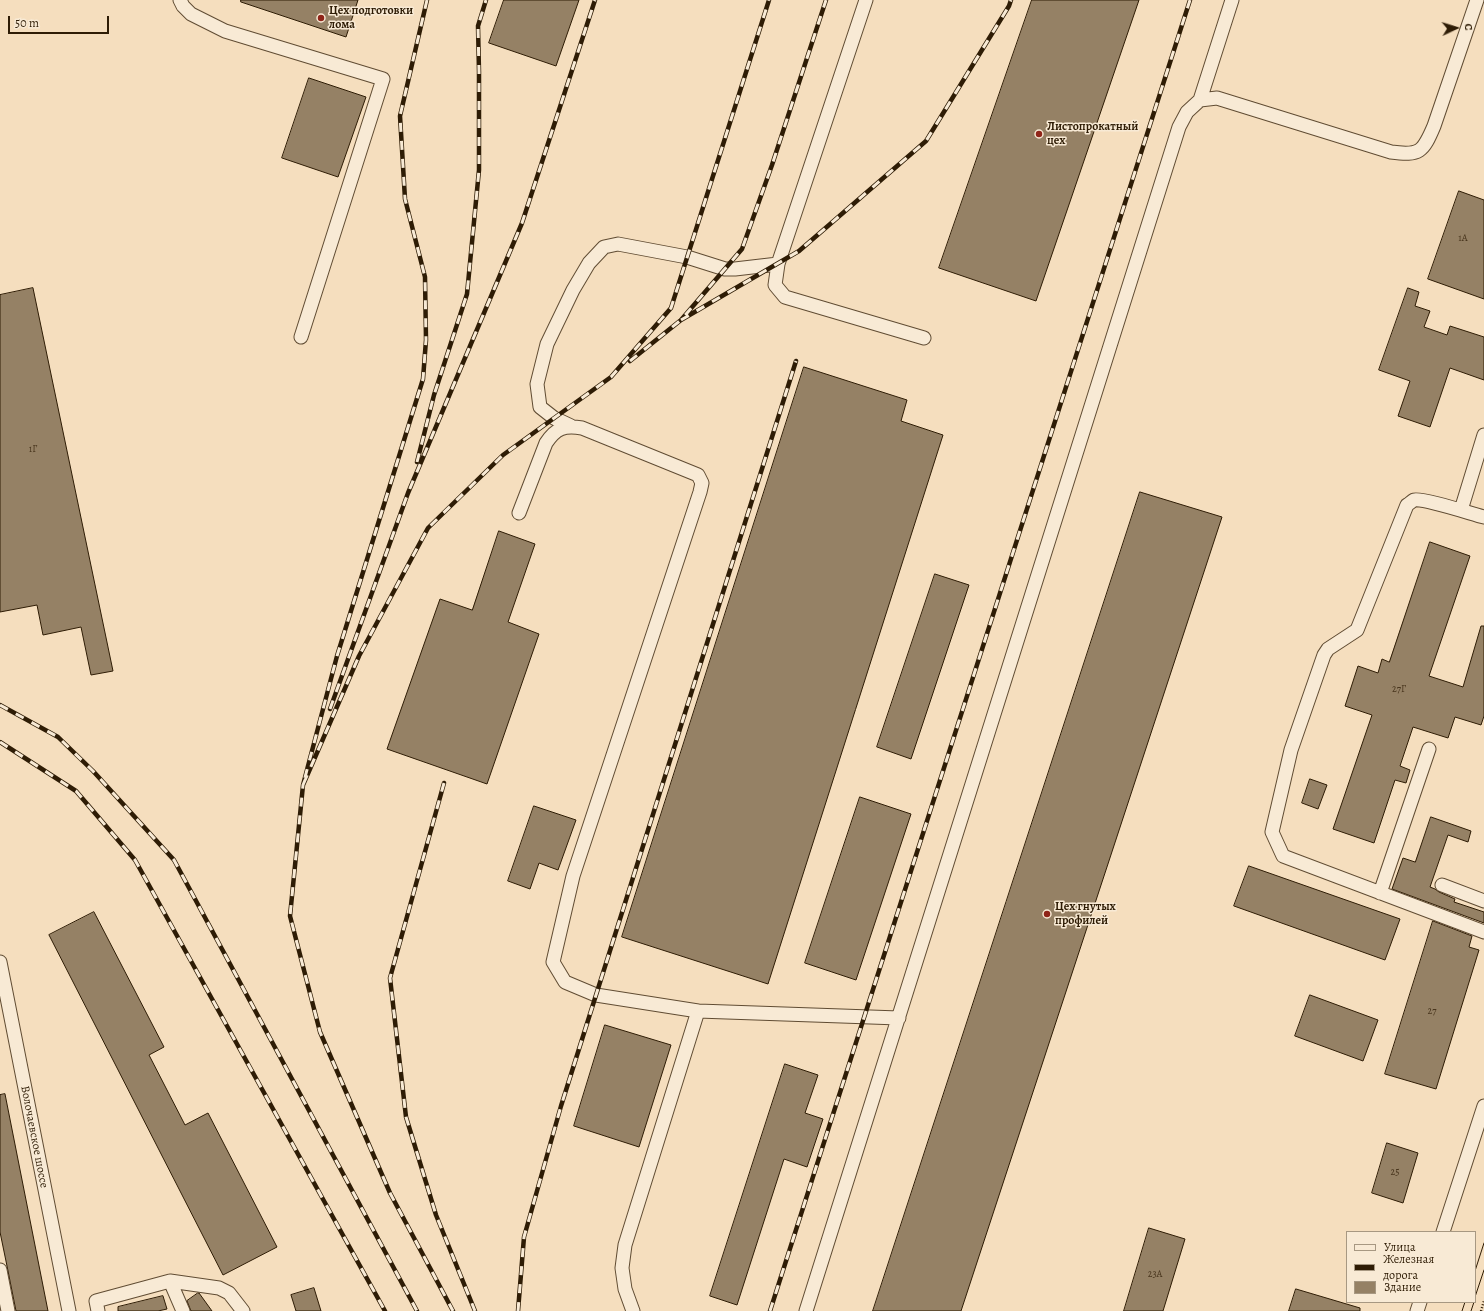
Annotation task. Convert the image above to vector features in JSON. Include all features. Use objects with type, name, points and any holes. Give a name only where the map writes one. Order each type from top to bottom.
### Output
[{"type":"street","points":[[180,0],[183,6],[191,14],[225,31],[382,79],[301,337]]},
{"type":"street","points":[[866,0],[778,264],[775,285],[785,297],[924,338]]},
{"type":"street","points":[[806,1311],[1179,127],[1186,112],[1200,100],[1232,0]]},
{"type":"street","points":[[1200,100],[1217,98],[1391,152],[1404,154],[1416,153],[1426,145],[1434,126],[1478,0]]},
{"type":"street","points":[[778,264],[725,269],[687,257],[618,244],[604,247],[589,263],[573,290],[547,344],[537,384],[540,408],[554,418],[571,426],[582,428],[698,475],[702,482],[698,500],[572,876],[553,962],[565,982],[596,995],[698,1011],[899,1018]]},
{"type":"street","points":[[519,513],[546,443],[552,434],[561,428],[571,426]]},
{"type":"street","points":[[1461,510],[1484,434]]},
{"type":"street","points":[[1484,517],[1461,510],[1414,500],[1407,505],[1358,630],[1328,650],[1324,655],[1291,750],[1272,832],[1283,856],[1484,932]]},
{"type":"street","points":[[1380,892],[1429,749]]},
{"type":"street","points":[[1442,886],[1484,901]]},
{"type":"street","name":"Волочаевское шоссе","points":[[0,962],[69,1311]]},
{"type":"street","points":[[633,1311],[625,1289],[622,1268],[625,1245],[698,1011]]},
{"type":"street","points":[[1443,1231],[1484,1106]]},
{"type":"street","points":[[0,1272],[8,1311]]},
{"type":"street","points":[[170,1281],[183,1311]]},
{"type":"street","points":[[98,1311],[96,1301],[170,1281],[219,1288],[230,1293],[243,1311]]},
{"type":"path","points":[[1481,1311],[1484,1301]]},
{"type":"building","name":"Цех подготовки лома","points":[[241,0],[358,0],[346,37],[241,2]]},
{"type":"building","points":[[504,0],[579,0],[556,66],[489,43]]},
{"type":"building","name":"Листопрокатный цех","points":[[1032,0],[1139,0],[1036,301],[939,268]]},
{"type":"building","points":[[309,78],[366,97],[338,177],[282,158]]},
{"type":"building","points":[[1459,191],[1484,200],[1484,299],[1428,279]]},
{"type":"building","points":[[33,288],[113,671],[91,675],[81,627],[43,635],[37,605],[0,612],[0,295]]},
{"type":"building","points":[[1408,288],[1419,292],[1415,306],[1430,311],[1424,327],[1447,335],[1450,326],[1484,337],[1484,380],[1450,368],[1430,427],[1398,416],[1410,381],[1379,370]]},
{"type":"building","points":[[804,367],[907,400],[901,421],[943,435],[768,984],[622,937]]},
{"type":"building","name":"Цех гнутых профилей","points":[[1140,492],[1222,517],[961,1311],[873,1311]]},
{"type":"building","points":[[499,531],[535,544],[508,622],[539,634],[487,784],[387,749],[440,599],[472,610]]},
{"type":"building","points":[[1430,542],[1470,556],[1429,676],[1463,687],[1481,626],[1484,626],[1484,716],[1481,725],[1455,717],[1448,738],[1413,727],[1400,766],[1410,770],[1406,783],[1395,780],[1374,843],[1333,829],[1372,715],[1345,706],[1358,666],[1378,673],[1382,659],[1389,662]]},
{"type":"building","points":[[935,574],[969,585],[911,759],[877,747]]},
{"type":"building","points":[[1310,779],[1327,785],[1318,809],[1302,803]]},
{"type":"building","points":[[860,797],[911,814],[856,980],[805,963]]},
{"type":"building","points":[[534,806],[576,820],[558,870],[539,863],[530,889],[508,881]]},
{"type":"building","points":[[1431,817],[1471,831],[1468,842],[1448,835],[1430,887],[1455,899],[1454,902],[1484,912],[1484,923],[1392,889],[1403,858],[1415,862]]},
{"type":"building","points":[[1249,866],[1400,919],[1385,960],[1234,906]]},
{"type":"building","points":[[94,912],[164,1047],[149,1055],[185,1125],[208,1113],[277,1247],[223,1275],[49,935]]},
{"type":"building","points":[[1433,921],[1472,936],[1469,947],[1479,950],[1436,1089],[1385,1074]]},
{"type":"building","points":[[1310,995],[1378,1020],[1363,1061],[1295,1036]]},
{"type":"building","points":[[605,1025],[671,1045],[639,1147],[574,1126]]},
{"type":"building","points":[[785,1064],[818,1075],[805,1113],[823,1119],[807,1167],[784,1159],[737,1305],[710,1296]]},
{"type":"building","points":[[5,1094],[48,1311],[16,1311],[0,1232],[0,1095]]},
{"type":"building","points":[[1387,1143],[1418,1153],[1403,1203],[1372,1193]]},
{"type":"building","points":[[1149,1228],[1185,1239],[1163,1311],[1124,1311]]},
{"type":"building","points":[[314,1288],[321,1311],[296,1311],[291,1295]]},
{"type":"building","points":[[1296,1289],[1360,1308],[1360,1311],[1289,1311]]},
{"type":"building","points":[[198,1293],[212,1311],[191,1311],[187,1301]]},
{"type":"building","points":[[163,1296],[167,1309],[158,1311],[118,1311],[118,1307]]},
{"type":"tram line","points":[[1476,1268],[1484,1243]]},
{"type":"tram line","points":[[1476,1294],[1484,1270]]},
{"type":"tram line","points":[[1462,1311],[1465,1303]]},
{"type":"tram line","points":[[1471,1311],[1474,1303]]},
{"type":"railway","points":[[427,0],[400,116],[405,199],[425,277],[426,340],[423,379],[337,656],[303,785],[359,656],[428,528],[503,455],[611,377],[671,308],[769,0]]},
{"type":"railway","points":[[417,462],[434,395],[467,294],[479,170],[478,26],[486,0]]},
{"type":"railway","points":[[330,709],[408,493],[522,223],[595,0]]},
{"type":"railway","points":[[630,361],[681,320],[742,249],[772,165],[826,0]]},
{"type":"railway","points":[[681,320],[799,251],[926,141],[1009,6],[1011,0]]},
{"type":"railway","points":[[770,1311],[1190,0]]},
{"type":"railway","points":[[518,1311],[524,1237],[561,1106],[796,361]]},
{"type":"railway","points":[[0,705],[58,737],[93,771],[174,860],[417,1311]]},
{"type":"railway","points":[[0,742],[76,791],[135,860],[385,1311]]},
{"type":"railway","points":[[305,780],[303,785],[290,916],[320,1032],[390,1193],[453,1311]]},
{"type":"railway","points":[[444,783],[390,978],[406,1117],[436,1215],[475,1311]]},
{"type":"place","name":"Цех подготовки лома","points":[[321,18]]},
{"type":"place","name":"Листопрокатный цех","points":[[1039,134]]},
{"type":"place","name":"Цех гнутых профилей","points":[[1047,914]]}]
